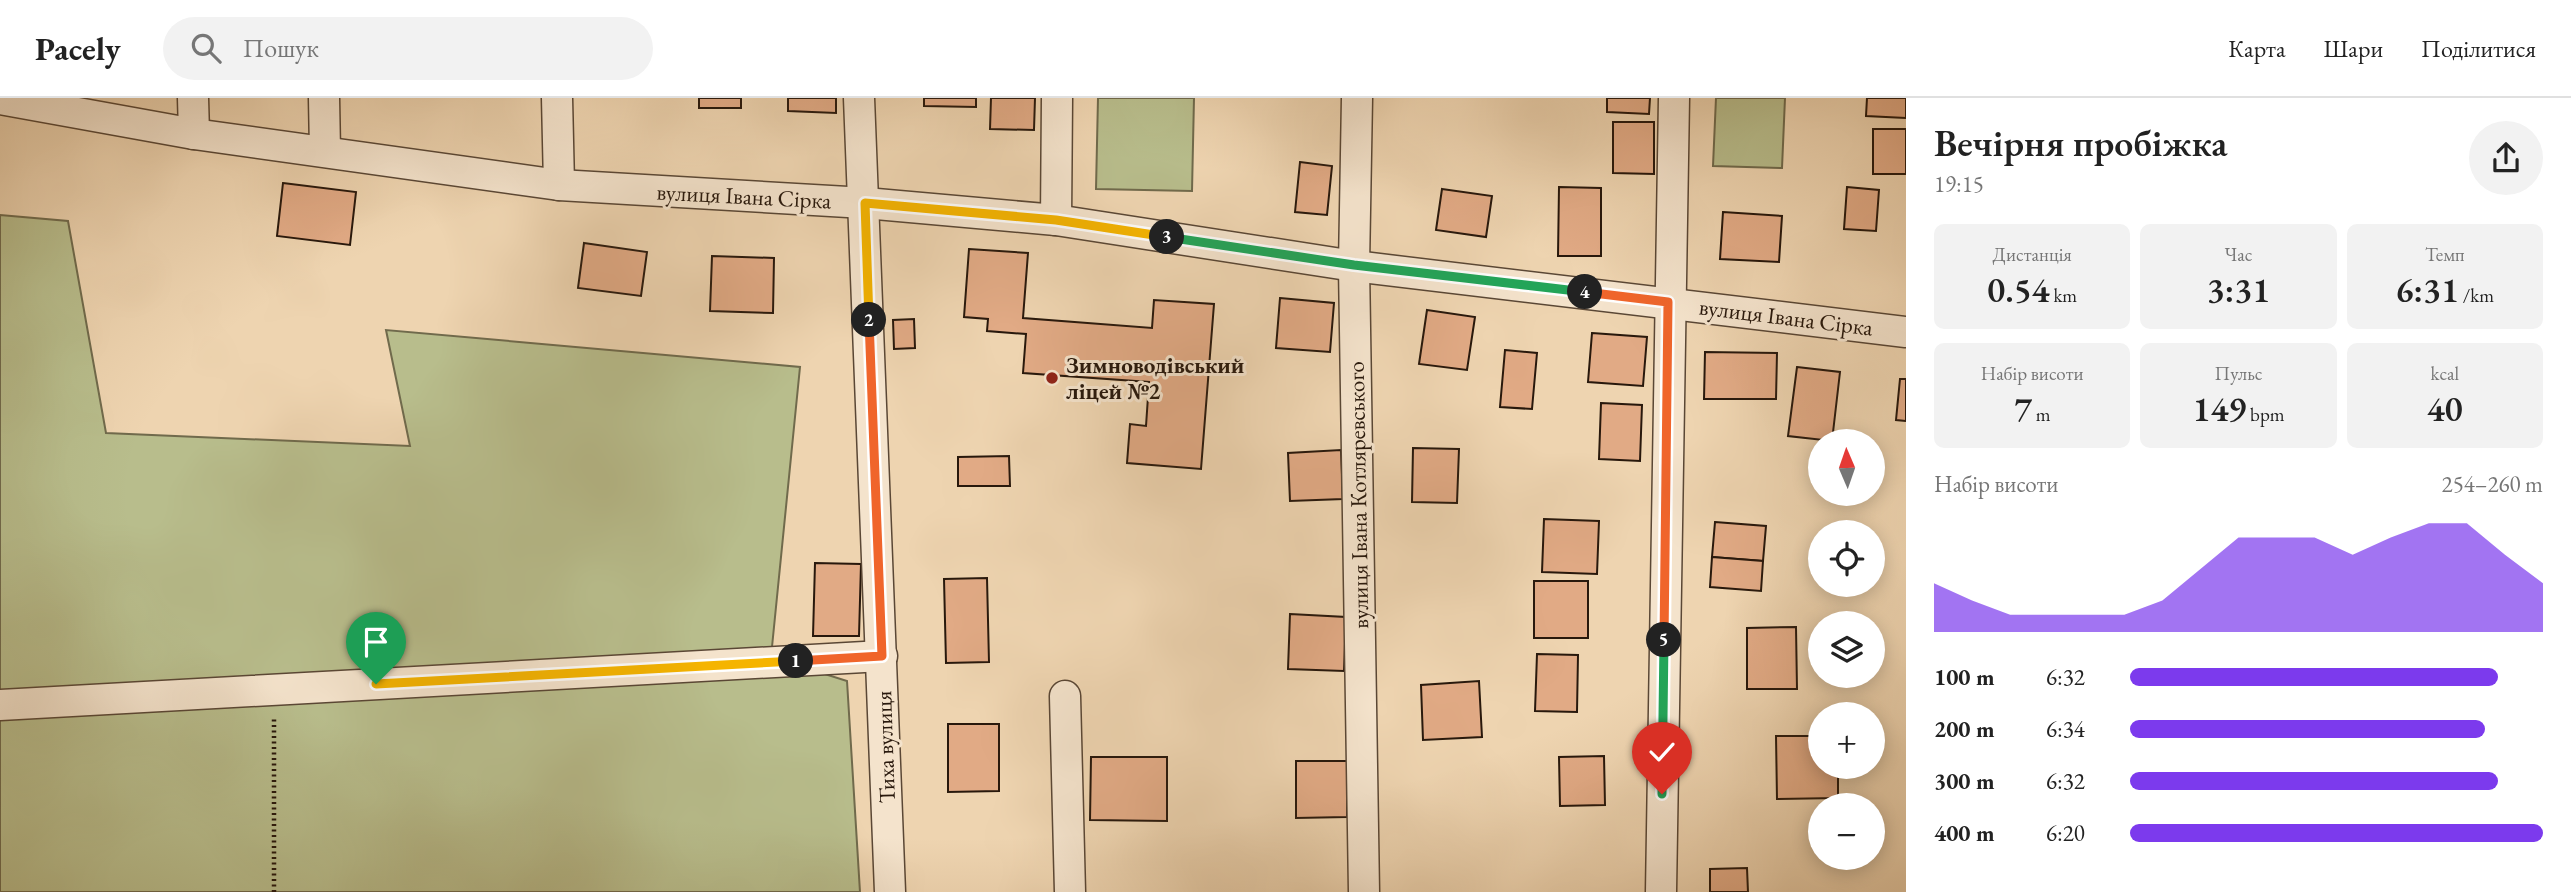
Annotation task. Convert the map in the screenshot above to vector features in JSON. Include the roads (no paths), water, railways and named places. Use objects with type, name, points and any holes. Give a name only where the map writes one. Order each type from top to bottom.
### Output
[{"type":"street","points":[[193,98],[194,134]]},
{"type":"street","points":[[324,98],[325,151]]},
{"type":"street","points":[[556,98],[559,185]]},
{"type":"street","name":"Тиха вулиця","points":[[859,98],[890,892]]},
{"type":"street","points":[[1056,220],[1057,98]]},
{"type":"street","name":"вулиця Івана Котляревського","points":[[1357,98],[1354,265],[1364,892]]},
{"type":"street","points":[[1661,892],[1668,302],[1674,98]]},
{"type":"street","name":"вулиця Івана Сірка","points":[[0,99],[194,134],[559,185],[865,203],[1056,220],[1354,265],[1906,332]]},
{"type":"street","points":[[0,705],[882,656]]},
{"type":"street","points":[[1065,696],[1070,892]]},
{"type":"place","name":"Зимноводівський ліцей №2","points":[[1052,378]]}]
